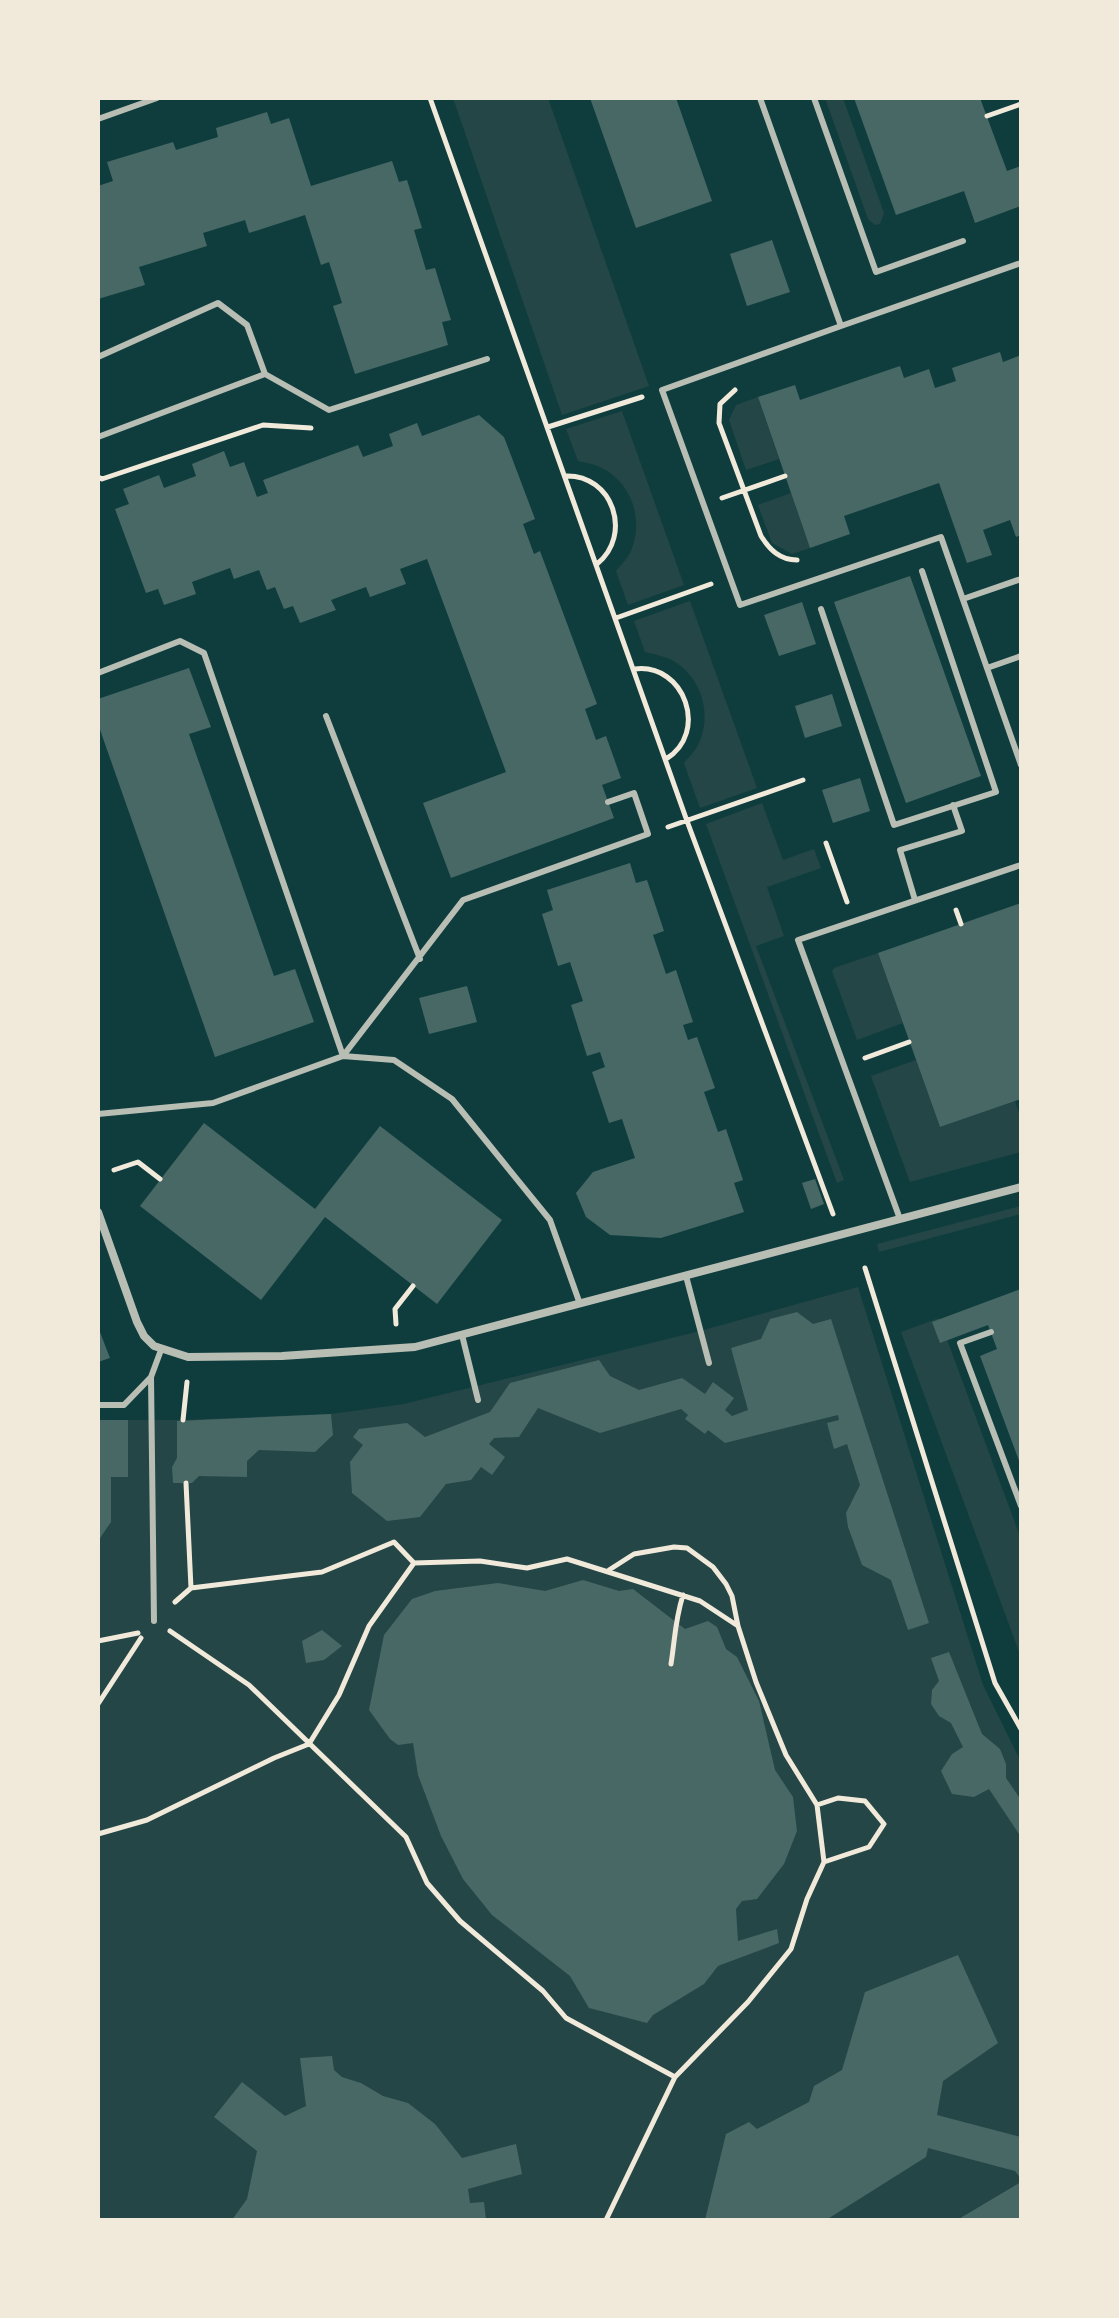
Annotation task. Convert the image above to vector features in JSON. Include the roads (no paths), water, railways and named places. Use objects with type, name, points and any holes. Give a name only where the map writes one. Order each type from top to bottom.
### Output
[{"type":"street","points":[[98,1212],[137,1322],[144,1336],[161,1350],[188,1357],[282,1356],[415,1347],[1021,1187]]},
{"type":"lane","points":[[98,119],[157,98]]},
{"type":"lane","points":[[760,98],[841,326]]},
{"type":"lane","points":[[814,98],[876,272],[963,241]]},
{"type":"lane","points":[[1021,263],[662,390],[740,605],[941,537],[1017,743],[1021,765]]},
{"type":"lane","points":[[98,357],[218,303],[247,325],[265,374],[329,410],[487,359]]},
{"type":"lane","points":[[98,437],[265,374]]},
{"type":"lane","points":[[821,609],[894,825],[996,792],[922,571]]},
{"type":"lane","points":[[963,599],[1021,579]]},
{"type":"lane","points":[[98,673],[180,641],[204,653],[343,1056]]},
{"type":"lane","points":[[987,668],[1021,656]]},
{"type":"lane","points":[[326,716],[420,959]]},
{"type":"lane","points":[[343,1056],[463,900],[648,834],[634,793],[608,802]]},
{"type":"lane","points":[[915,900],[900,850],[962,831],[953,805]]},
{"type":"lane","points":[[900,1219],[798,940],[1021,865]]},
{"type":"lane","points":[[98,1114],[213,1103],[343,1056],[394,1060],[452,1099],[550,1220],[580,1304]]},
{"type":"lane","points":[[686,1276],[709,1363]]},
{"type":"lane","points":[[991,1332],[960,1343],[1021,1506]]},
{"type":"lane","points":[[462,1335],[478,1400]]},
{"type":"lane","points":[[154,1621],[151,1377],[161,1350]]},
{"type":"lane","points":[[98,1405],[124,1405],[151,1377]]}]
